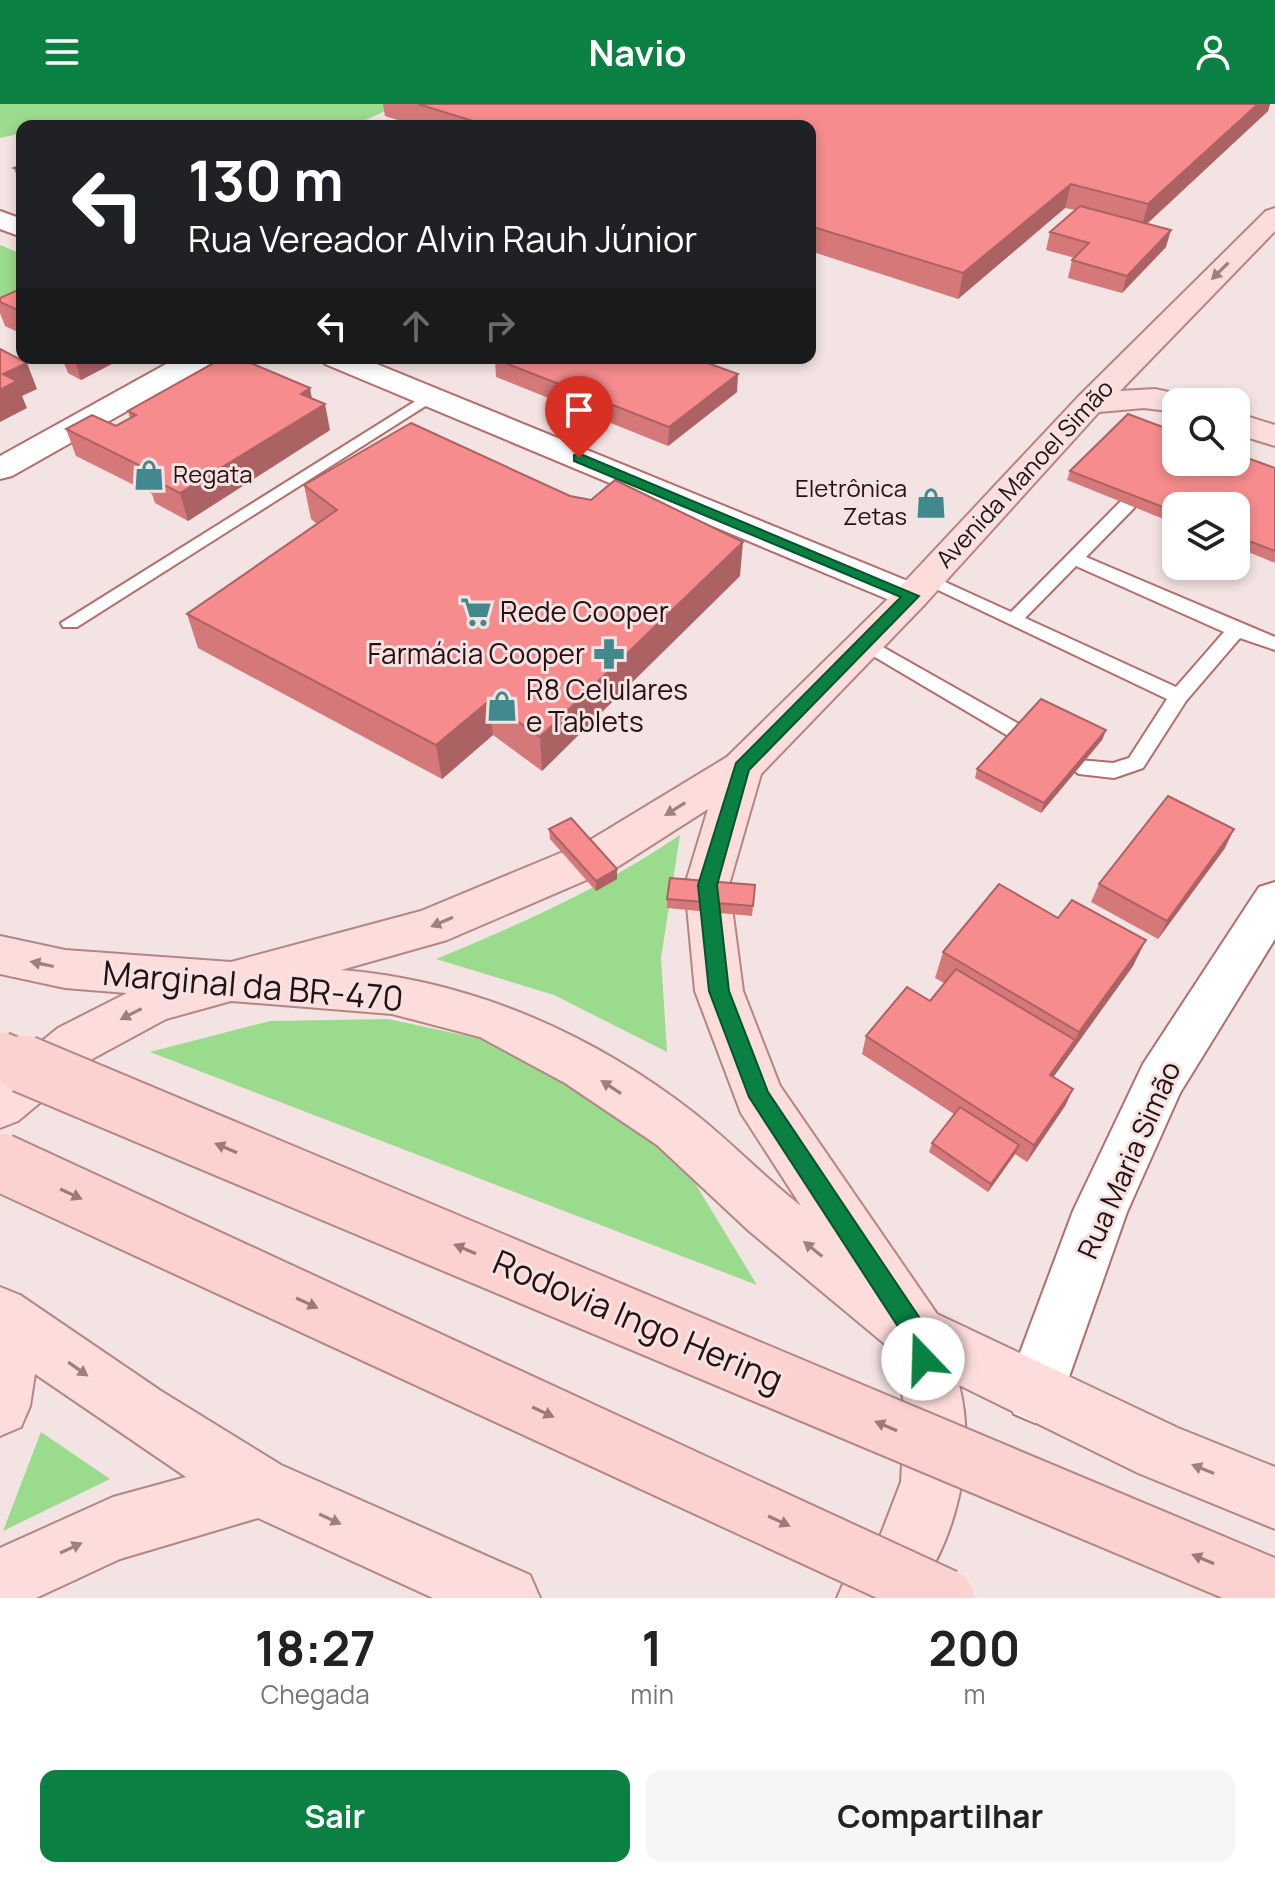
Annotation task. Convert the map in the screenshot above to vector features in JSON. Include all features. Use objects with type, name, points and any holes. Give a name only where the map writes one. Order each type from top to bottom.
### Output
[{"type":"highway","name":"Rodovia Ingo Hering","points":[[0,1054],[1275,1589]]},
{"type":"highway","points":[[0,1162],[945,1598]]},
{"type":"main road","name":"Avenida Manoel Simão","points":[[0,1105],[76,1043],[153,1003],[431,927],[603,854],[742,768],[919,588],[1089,404],[1275,216]]},
{"type":"main road","points":[[1142,351],[1146,377],[1162,394]]},
{"type":"main road","points":[[1089,404],[1162,401]]},
{"type":"main road","points":[[1250,428],[1275,436]]},
{"type":"main road","name":"Avenida Manoel Simão","points":[[742,768],[707,885],[719,991],[759,1097],[917,1334]]},
{"type":"main road","name":"Marginal da BR-470","points":[[0,955],[65,969],[392,994],[492,1020],[583,1068],[675,1129],[768,1213],[917,1334],[1160,1451],[1275,1498]]},
{"type":"main road","points":[[0,1406],[7,1320]]},
{"type":"main road","points":[[7,1320],[140,1412],[259,1487],[507,1598]]},
{"type":"main road","points":[[870,1598],[905,1555],[932,1482],[935,1407],[917,1334]]},
{"type":"main road","points":[[0,1581],[113,1529],[259,1487]]},
{"type":"street","points":[[0,469],[188,364]]},
{"type":"street","points":[[350,364],[919,588]]},
{"type":"street","name":"Rua Maria Simão","points":[[1035,1393],[1100,1211],[1161,1080],[1275,900]]},
{"type":"lane","points":[[70,623],[430,397]]},
{"type":"lane","points":[[1013,620],[1128,504]]},
{"type":"lane","points":[[1075,559],[1275,644]]},
{"type":"lane","points":[[919,588],[1013,620],[1179,696]]},
{"type":"lane","points":[[1079,767],[1114,771],[1136,763],[1179,696],[1236,630]]},
{"type":"lane","points":[[865,643],[1017,732]]},
{"type":"green space","points":[[0,104],[400,104],[366,120],[16,120],[16,134],[0,138]]},
{"type":"green space","points":[[0,245],[16,252],[16,297],[0,304]]},
{"type":"green space","points":[[680,835],[661,958],[667,1052],[554,995],[436,959],[561,903],[622,871]]},
{"type":"green space","points":[[388,1019],[500,1043],[602,1095],[690,1175],[757,1285],[150,1052],[270,1021]]},
{"type":"green space","points":[[41,1432],[110,1479],[3,1531]]},
{"type":"building","points":[[418,104],[1258,104],[1148,204],[1071,184],[963,273],[816,228],[816,120],[470,120]]},
{"type":"building","points":[[1080,206],[1171,230],[1127,276],[1072,260],[1089,243],[1050,232]]},
{"type":"building","points":[[16,291],[16,309],[0,302],[0,298]]},
{"type":"building","points":[[0,349],[16,357],[16,364],[25,364],[3,374],[17,381],[0,390]]},
{"type":"building","points":[[212,364],[253,364],[310,388],[301,394],[325,404],[180,493],[146,476],[153,472],[66,429],[92,415],[116,426],[136,415],[128,411]]},
{"type":"building","points":[[508,364],[710,364],[738,374],[669,427]]},
{"type":"building","points":[[1128,414],[1162,427],[1162,476],[1250,476],[1250,459],[1275,468],[1275,551],[1250,541],[1250,492],[1162,492],[1162,507],[1070,471]]},
{"type":"building","name":"Rede Cooper","points":[[411,423],[570,496],[591,500],[615,480],[743,542],[540,737],[489,701],[436,745],[187,614],[337,510],[304,485]]},
{"type":"building","points":[[1041,699],[1106,730],[1044,803],[977,769]]},
{"type":"building","points":[[1168,796],[1234,829],[1167,921],[1099,884]]},
{"type":"building","points":[[571,818],[617,869],[596,881],[549,829]]},
{"type":"building","points":[[670,878],[755,885],[753,906],[667,899]]},
{"type":"building","points":[[999,884],[1058,918],[1072,900],[1146,940],[1079,1032],[943,952]]},
{"type":"building","points":[[956,969],[1075,1040],[1050,1075],[1073,1089],[1034,1145],[866,1036],[907,987],[930,1001]]},
{"type":"building","points":[[960,1107],[1019,1145],[991,1184],[932,1143]]},
{"type":"place","name":"Regata","points":[[149,475]]},
{"type":"place","name":"Eletrônica Zetas","points":[[931,503]]},
{"type":"place","name":"Rede Cooper","points":[[476,612]]},
{"type":"place","name":"Farmácia Cooper","points":[[609,654]]},
{"type":"place","name":"R8 Celulares e Tablets","points":[[502,706]]},
{"type":"route","points":[[579,458],[912,596],[742,768],[707,885],[719,991],[759,1097],[917,1334],[923,1359]]}]
